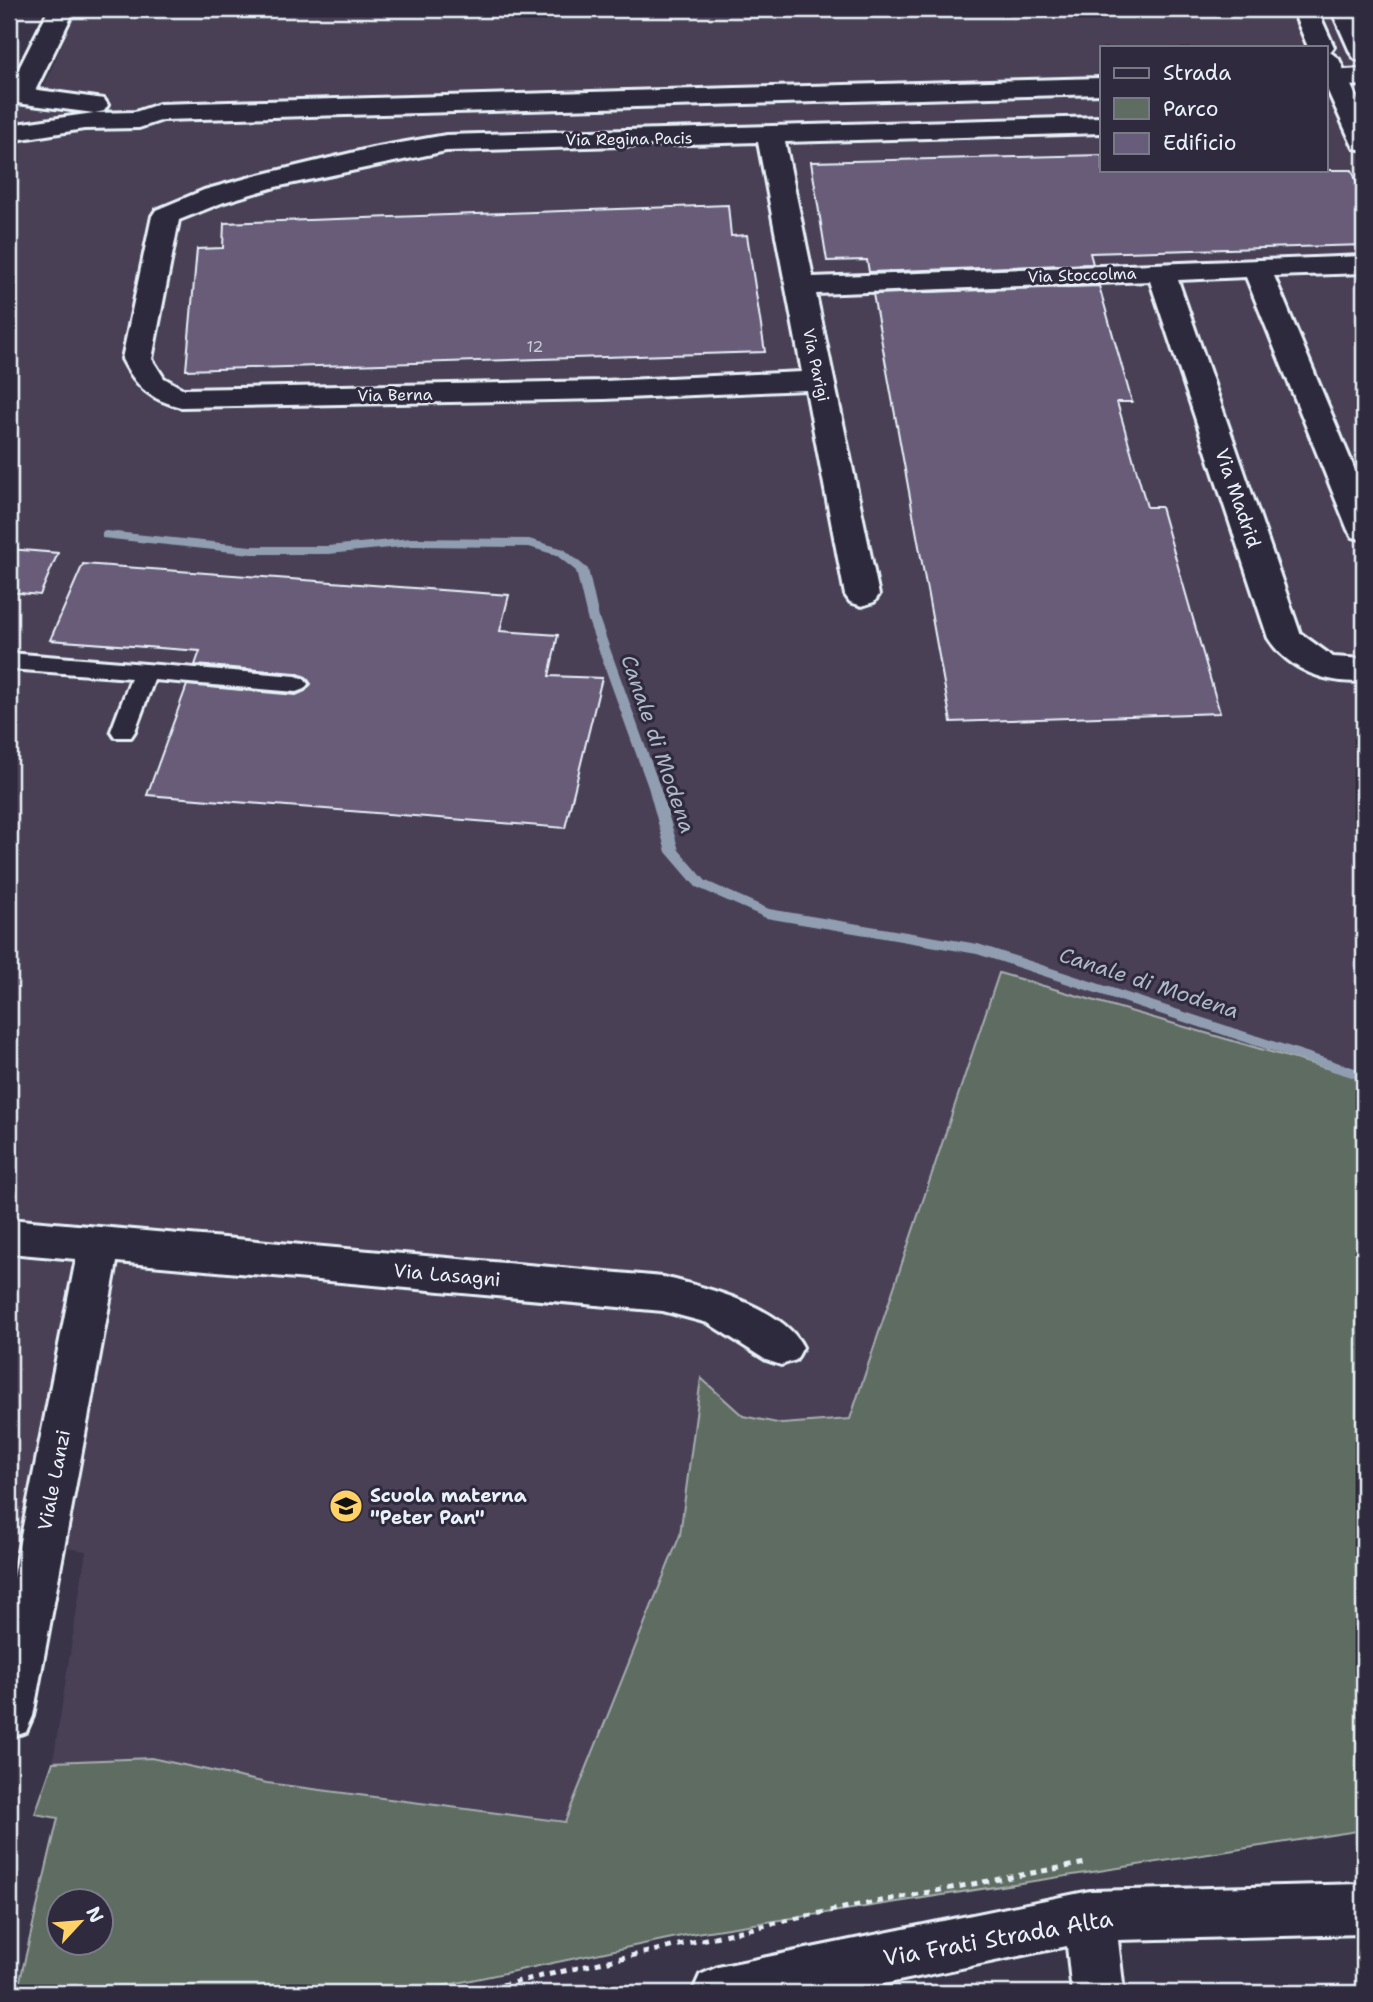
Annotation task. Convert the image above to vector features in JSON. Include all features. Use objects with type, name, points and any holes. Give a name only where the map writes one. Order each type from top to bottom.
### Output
[{"type":"street","points":[[13,95],[25,88],[62,9]]},
{"type":"street","points":[[1304,9],[1321,46]]},
{"type":"street","points":[[1352,17],[1364,54]]},
{"type":"street","points":[[1329,72],[1364,77]]},
{"type":"street","points":[[1329,72],[1359,117],[1364,142]]},
{"type":"street","points":[[9,133],[84,121],[139,120],[159,113],[1100,86]]},
{"type":"street","points":[[13,95],[80,104],[143,107],[159,113]]},
{"type":"street","points":[[1328,118],[1359,117]]},
{"type":"street","name":"Via Regina Pacis","points":[[166,216],[185,206],[251,184],[397,150],[495,141],[770,136],[1100,125]]},
{"type":"street","name":"Via Parigi","points":[[770,136],[862,595]]},
{"type":"street","name":"Via Berna","points":[[166,216],[137,359],[146,379],[158,391],[181,398],[604,390],[819,380]]},
{"type":"street","name":"Via Stoccolma","points":[[799,286],[1364,264]]},
{"type":"street","points":[[1257,269],[1364,530]]},
{"type":"street","name":"Via Madrid","points":[[1161,272],[1285,638],[1307,660],[1345,673],[1364,670]]},
{"type":"street","name":"Via Lasagni","points":[[9,1236],[663,1294],[720,1308],[781,1347]]},
{"type":"street","name":"Viale Lanzi","points":[[9,1716],[100,1244]]},
{"type":"street","name":"Via Frati Strada Alta","points":[[718,1993],[1090,1916],[1364,1909]]},
{"type":"street","points":[[1090,1916],[1098,1993]]},
{"type":"lane","points":[[9,661],[296,684]]},
{"type":"lane","points":[[123,731],[145,673]]},
{"type":"shaded area","points":[[77,9],[1364,9],[1364,1079],[999,974],[696,1933],[409,1993],[17,1993],[58,1818],[35,1814],[53,1762],[86,1551],[9,1539],[9,89],[44,87]]},
{"type":"green space","points":[[999,973],[1364,1079],[1364,1830],[696,1933],[409,1993],[17,1993],[58,1818],[35,1814],[53,1762],[151,1758],[267,1783],[565,1822],[680,1535],[701,1378],[743,1416],[782,1424],[850,1419]]},
{"type":"building","points":[[1100,155],[1100,172],[1352,170],[1364,201],[1364,245],[1090,253],[1093,264],[869,272],[867,260],[827,261],[811,162]]},
{"type":"building","points":[[728,205],[731,236],[747,235],[765,352],[186,370],[197,249],[223,248],[224,223]]},
{"type":"building","points":[[1099,286],[1132,402],[1117,402],[1147,507],[1161,507],[1220,713],[951,722],[873,294]]},
{"type":"building","points":[[9,549],[58,553],[40,595],[9,592]]},
{"type":"building","points":[[83,564],[509,595],[500,631],[558,635],[549,676],[602,678],[565,828],[147,795],[187,685],[296,695],[311,684],[306,677],[296,673],[195,665],[200,651],[50,640]]},
{"type":"waterway","name":"Canale di Modena","points":[[106,535],[251,550],[328,550],[411,542],[529,543],[560,552],[582,569],[593,618],[654,787],[673,852],[701,884],[766,913],[978,949],[1364,1076]]},
{"type":"place","name":"Scuola materna \"Peter Pan\"","points":[[346,1506]]}]
